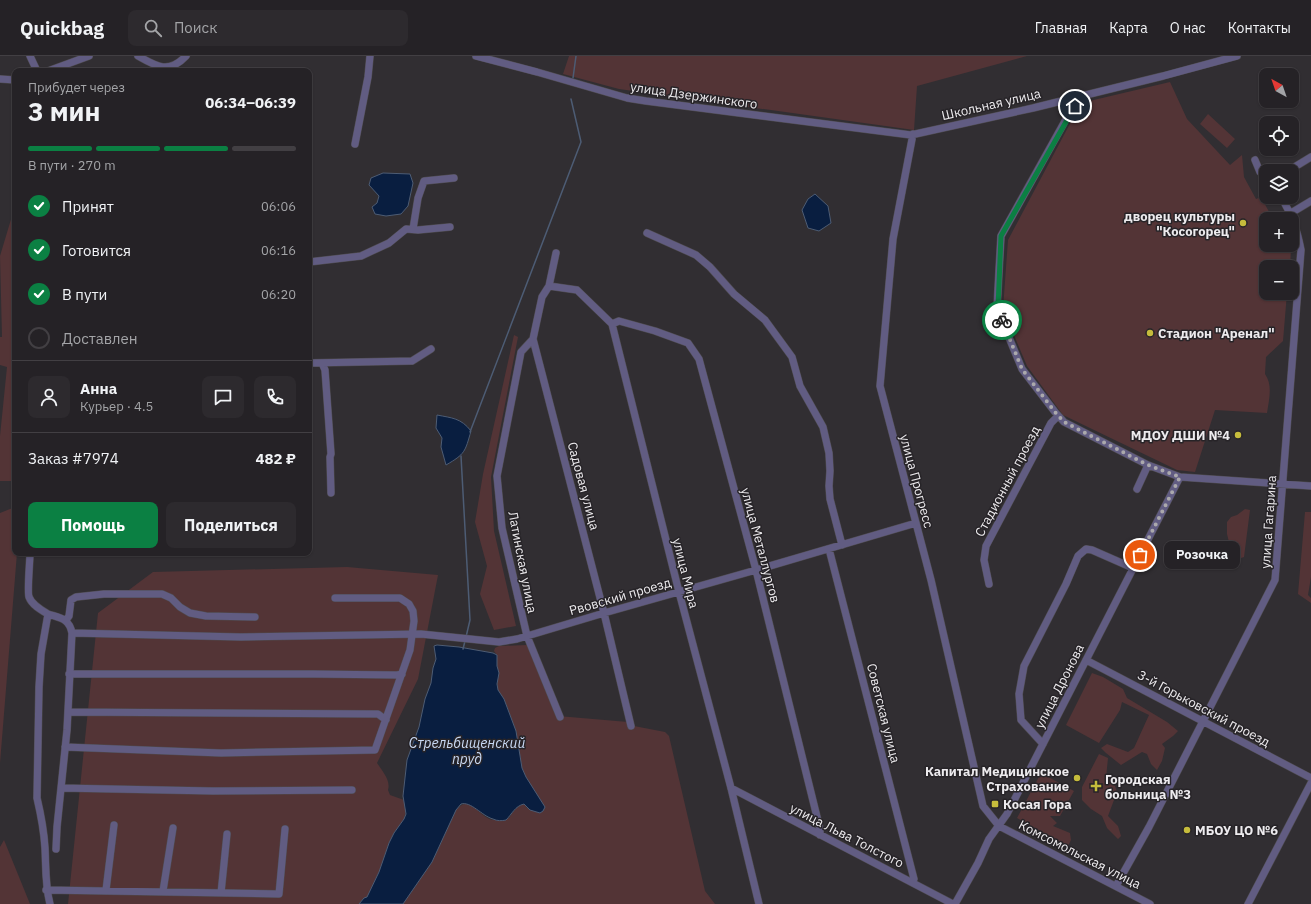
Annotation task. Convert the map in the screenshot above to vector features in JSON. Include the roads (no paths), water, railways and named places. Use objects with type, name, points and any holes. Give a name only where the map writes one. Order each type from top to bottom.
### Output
[{"type":"street","points":[[30,56],[36,68]]},
{"type":"street","points":[[65,68],[89,56]]},
{"type":"street","points":[[138,56],[161,67],[175,68],[186,56]]},
{"type":"street","points":[[355,144],[368,77],[370,56]]},
{"type":"street","name":"улица Дзержинского","points":[[476,56],[627,98],[913,134]]},
{"type":"street","name":"Школьная улица","points":[[913,134],[1079,96],[1237,56]]},
{"type":"street","points":[[0,79],[12,80]]},
{"type":"street","points":[[1079,96],[1001,236],[998,308],[1022,369],[1064,422],[1148,465],[1180,477],[1311,486]]},
{"type":"street","name":"улица Прогресс","points":[[913,134],[893,239],[880,386],[931,580],[983,806],[999,826]]},
{"type":"street","points":[[1299,164],[1311,157]]},
{"type":"street","points":[[1255,160],[1259,170]]},
{"type":"street","points":[[413,229],[418,198],[424,181],[454,178]]},
{"type":"street","points":[[1293,212],[1311,201]]},
{"type":"street","points":[[312,262],[361,256],[389,243],[406,229],[418,230],[450,227]]},
{"type":"street","points":[[647,233],[696,255],[734,294],[765,320],[792,357],[800,386],[822,427],[829,453],[830,499],[842,545]]},
{"type":"street","name":"улица Гагарина","points":[[1116,886],[1149,827],[1275,580],[1301,250],[1299,238]]},
{"type":"street","name":"Садовая улица","points":[[556,253],[548,286],[542,297],[533,339],[604,612],[631,726]]},
{"type":"street","points":[[548,286],[577,290],[612,324]]},
{"type":"street","name":"улица Металлургов","points":[[612,324],[619,321],[655,331],[688,343],[699,359],[756,570],[820,829],[820,835]]},
{"type":"street","name":"улица Мира","points":[[612,324],[759,903]]},
{"type":"street","name":"Латинская улица","points":[[533,339],[520,352],[497,476],[502,528],[526,636],[560,717]]},
{"type":"street","points":[[312,363],[412,362],[431,349]]},
{"type":"street","points":[[322,363],[325,370],[331,454],[331,493]]},
{"type":"street","name":"Стадионный проезд","points":[[989,584],[984,560],[986,546],[1051,423],[1058,416]]},
{"type":"street","points":[[1137,490],[1148,465]]},
{"type":"street","name":"улица Дронова","points":[[954,904],[978,863],[989,839],[1010,808],[1180,477]]},
{"type":"street","name":"Рвовский проезд","points":[[72,632],[241,637],[421,634],[499,642],[526,636],[604,612],[679,592],[916,523]]},
{"type":"street","name":"Советская улица","points":[[829,548],[914,879],[912,882]]},
{"type":"street","points":[[1043,744],[1021,720],[1019,694],[1024,666],[1066,584],[1078,556],[1086,549],[1092,550],[1133,568]]},
{"type":"street","points":[[30,556],[29,597],[38,608],[48,614],[66,620],[71,626],[72,632],[68,712],[56,849]]},
{"type":"street","points":[[66,620],[69,616],[71,600],[76,597],[104,594],[162,594],[171,598],[180,607],[190,613],[206,616],[255,617]]},
{"type":"street","points":[[65,747],[221,753],[375,750],[410,650],[414,621],[413,611],[409,604],[400,598],[335,598]]},
{"type":"street","points":[[48,614],[41,654],[39,687],[37,798],[45,847],[46,890],[50,904]]},
{"type":"street","name":"3-й Горьковский проезд","points":[[1086,660],[1311,778]]},
{"type":"street","points":[[69,674],[402,674]]},
{"type":"street","points":[[68,712],[378,714],[386,720]]},
{"type":"street","points":[[1248,904],[1311,783]]},
{"type":"street","points":[[61,788],[213,791],[352,790]]},
{"type":"street","name":"улица Льва Толстого","points":[[731,788],[954,904]]},
{"type":"street","points":[[106,890],[114,825]]},
{"type":"street","name":"Комсомольская улица","points":[[999,826],[1150,904]]},
{"type":"street","points":[[163,891],[173,828]]},
{"type":"street","points":[[46,890],[279,894],[285,829]]},
{"type":"street","points":[[221,893],[227,834]]},
{"type":"water","points":[[383,173],[410,174],[413,183],[408,206],[401,214],[386,216],[375,214],[372,207],[377,203],[379,196],[369,185],[371,178]]},
{"type":"water","points":[[815,194],[828,206],[831,223],[819,231],[808,228],[802,210],[808,199]]},
{"type":"water","points":[[437,415],[460,421],[464,423],[471,431],[467,444],[461,455],[446,465],[441,447],[442,438],[436,428]]},
{"type":"water","name":"Стрельбищенский пруд","points":[[434,646],[459,647],[497,655],[497,666],[499,673],[497,684],[498,690],[504,699],[516,731],[522,768],[545,807],[540,813],[530,810],[524,804],[516,808],[506,820],[500,821],[489,817],[469,805],[461,804],[456,810],[432,862],[403,904],[359,904],[364,898],[367,897],[379,872],[389,843],[406,814],[403,796],[407,760],[419,727],[425,699],[431,683],[436,659]]},
{"type":"waterway","points":[[573,78],[576,56]]},
{"type":"waterway","points":[[470,432],[581,142],[571,99]]},
{"type":"waterway","points":[[461,456],[470,620],[466,637]]},
{"type":"waterway","points":[[463,649],[465,641]]},
{"type":"place","name":"дворец культуры \"Косогорец\"","points":[[1243,223]]},
{"type":"place","name":"Стадион \"Аренал\"","points":[[1150,333]]},
{"type":"place","name":"МДОУ ДШИ №4","points":[[1238,435]]},
{"type":"place","name":"Розочка","points":[[1140,555]]},
{"type":"place","name":"Капитал Медицинское Страхование","points":[[1077,778]]},
{"type":"place","name":"Городская больница №3","points":[[1096,786]]},
{"type":"place","name":"Косая Гора","points":[[995,804]]},
{"type":"place","name":"МБОУ ЦО №6","points":[[1187,830]]}]
